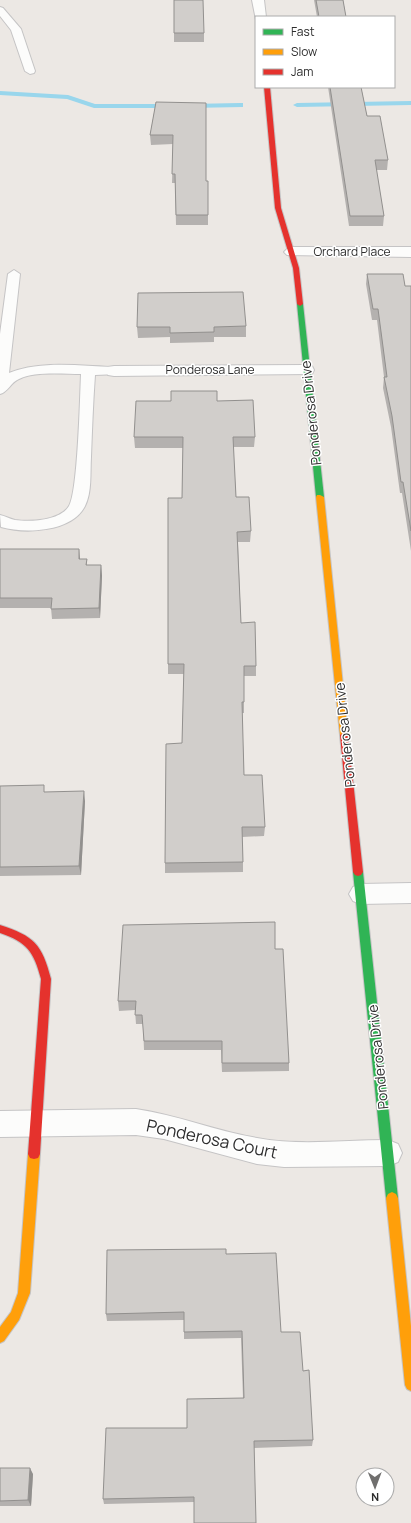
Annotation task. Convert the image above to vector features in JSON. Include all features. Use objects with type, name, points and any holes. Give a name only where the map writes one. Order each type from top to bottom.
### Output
[{"type":"street","points":[[258,0],[260,16]]},
{"type":"street","name":"Ponderosa Drive","points":[[267,88],[278,208],[296,268],[411,1385]]},
{"type":"street","name":"Orchard Place","points":[[292,252],[411,252]]},
{"type":"street","name":"Ponderosa Lane","points":[[114,371],[306,370]]},
{"type":"street","points":[[361,894],[411,893]]},
{"type":"street","points":[[0,929],[12,932],[26,939],[36,948],[42,960],[46,979],[24,1293],[18,1312],[0,1337]]},
{"type":"street","name":"Ponderosa Court","points":[[0,1124],[136,1122],[164,1126],[257,1151],[284,1154],[388,1153]]},
{"type":"lane","points":[[0,10],[16,29],[30,71]]},
{"type":"lane","points":[[0,389],[14,274]]},
{"type":"lane","points":[[0,520],[16,525],[39,525],[58,521],[73,513],[80,499],[82,484],[88,371]]},
{"type":"lane","points":[[0,389],[7,381],[15,376],[29,372],[114,371]]},
{"type":"building","points":[[174,0],[203,0],[204,33],[174,33]]},
{"type":"building","points":[[316,0],[343,0],[346,16],[319,16]]},
{"type":"building","points":[[330,88],[361,88],[367,116],[380,116],[388,160],[375,160],[384,216],[350,216]]},
{"type":"building","points":[[156,102],[206,103],[206,181],[208,181],[208,215],[176,215],[175,174],[172,174],[173,135],[150,135]]},
{"type":"building","points":[[367,274],[403,274],[405,286],[411,286],[411,531],[403,482],[401,482],[392,416],[384,377],[387,377],[378,309],[373,309]]},
{"type":"building","points":[[243,292],[246,326],[214,327],[214,332],[170,333],[170,327],[137,327],[138,293]]},
{"type":"building","points":[[171,391],[217,391],[217,401],[253,400],[255,437],[233,437],[236,497],[249,497],[251,531],[237,532],[241,623],[255,622],[256,666],[244,666],[244,702],[242,702],[244,775],[262,775],[265,827],[242,827],[243,862],[165,863],[166,744],[182,743],[184,664],[168,664],[168,498],[182,498],[183,437],[134,437],[136,401],[171,401]]},
{"type":"building","points":[[0,549],[79,549],[79,559],[87,559],[86,565],[101,565],[99,608],[51,609],[52,598],[0,598]]},
{"type":"building","points":[[44,785],[44,792],[84,791],[79,866],[0,867],[0,786]]},
{"type":"building","points":[[275,922],[275,949],[283,949],[289,1063],[222,1063],[222,1041],[144,1041],[142,1015],[135,1015],[136,1001],[118,1001],[123,925]]},
{"type":"building","points":[[226,1249],[226,1254],[276,1253],[281,1332],[300,1332],[303,1371],[309,1370],[313,1440],[254,1441],[256,1523],[194,1523],[194,1497],[103,1499],[106,1428],[187,1428],[187,1399],[244,1398],[242,1331],[184,1332],[184,1312],[106,1314],[107,1250]]},
{"type":"building","points":[[0,1468],[30,1468],[28,1500],[0,1501]]},
{"type":"waterway","points":[[0,93],[68,97],[94,106],[171,106]]},
{"type":"waterway","points":[[297,105],[411,103]]},
{"type":"waterway","points":[[189,106],[240,105]]},
{"type":"traffic: fast","points":[[300,304],[320,497]]},
{"type":"traffic: fast","points":[[358,872],[392,1198]]},
{"type":"traffic: slow","points":[[320,497],[344,735]]},
{"type":"traffic: slow","points":[[0,1337],[15,1316],[24,1293],[34,1154]]},
{"type":"traffic: slow","points":[[392,1198],[411,1385]]},
{"type":"traffic: jam","points":[[267,88],[278,208],[296,268],[300,304]]},
{"type":"traffic: jam","points":[[344,735],[358,872]]},
{"type":"traffic: jam","points":[[0,929],[19,936],[32,946],[40,959],[46,979],[34,1154]]}]
